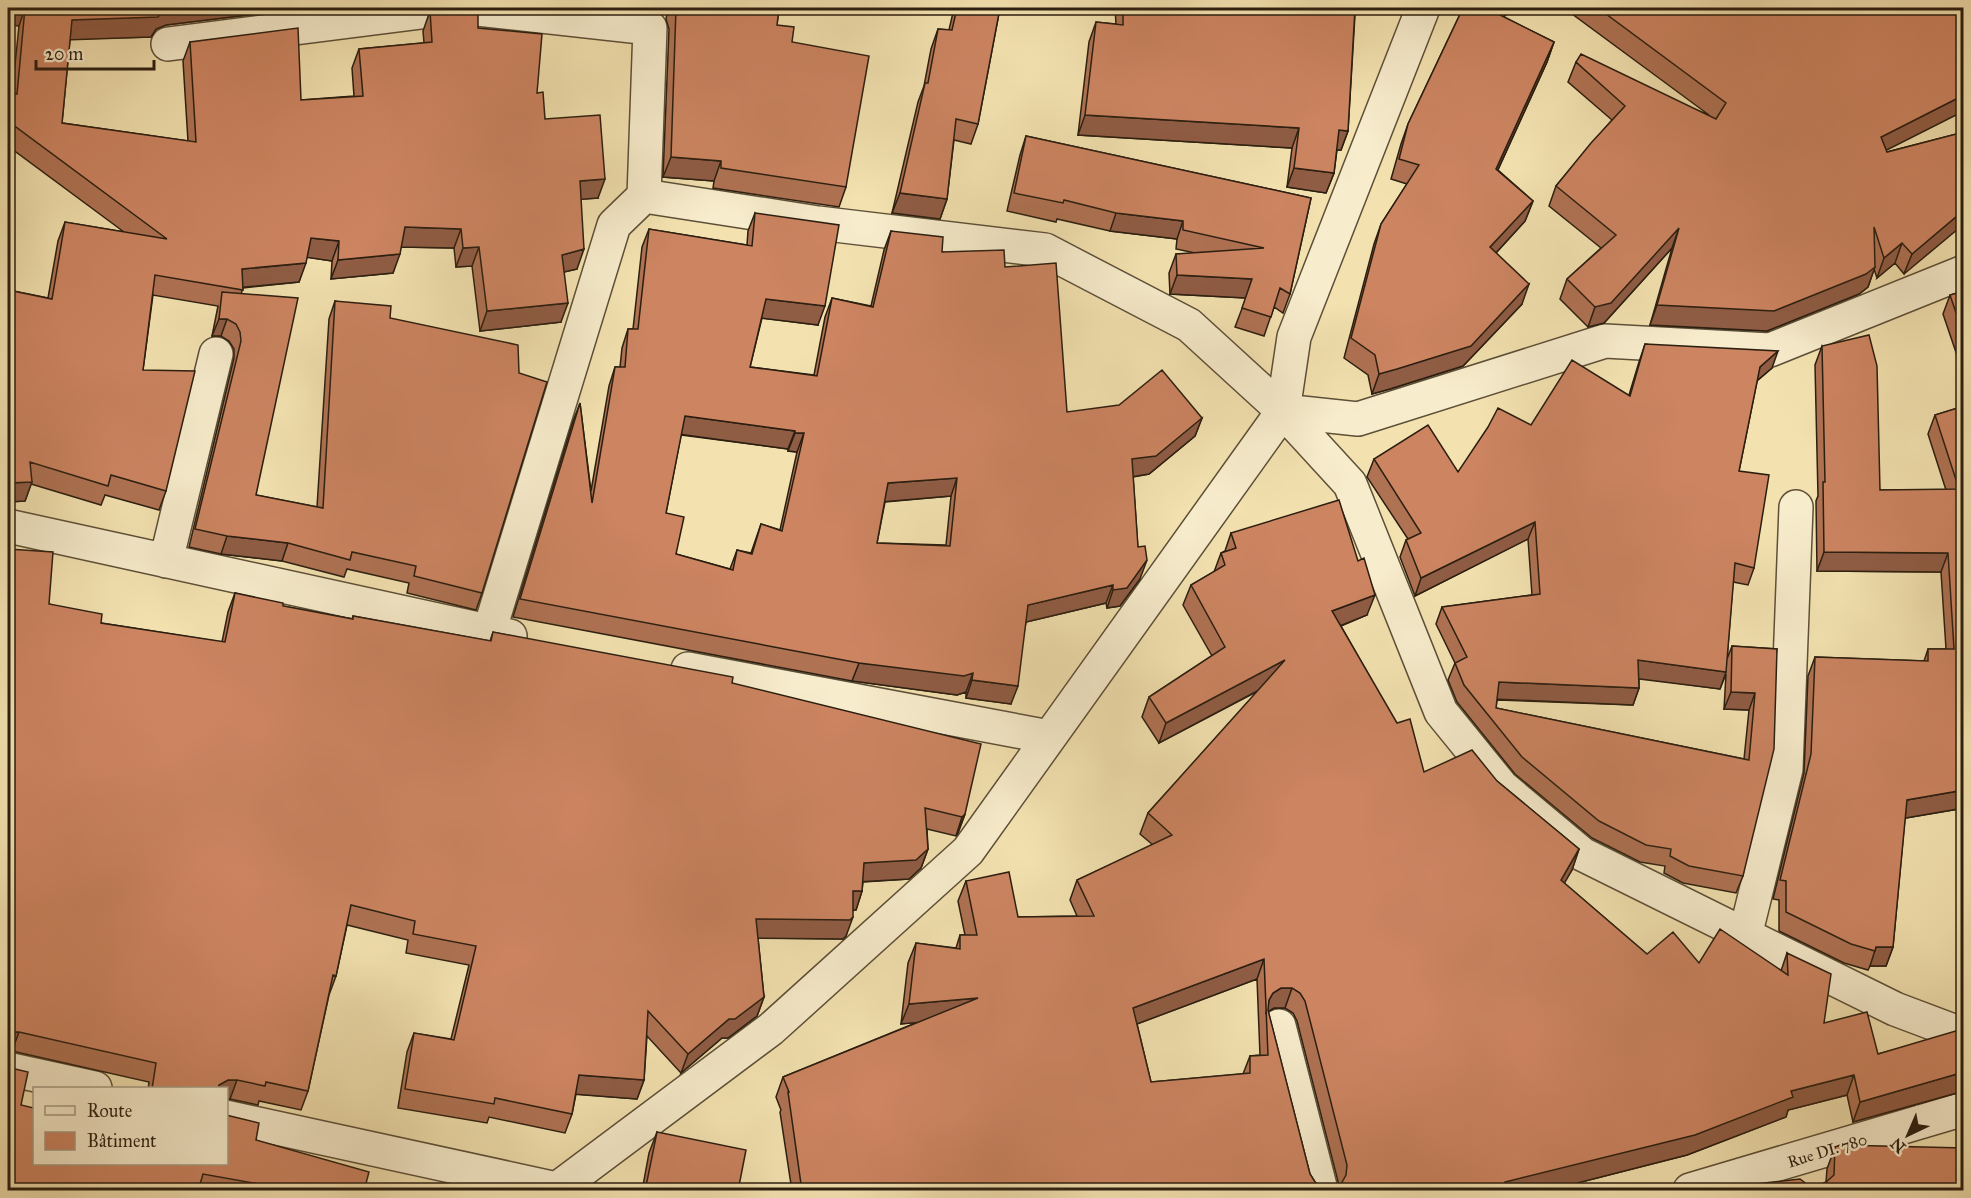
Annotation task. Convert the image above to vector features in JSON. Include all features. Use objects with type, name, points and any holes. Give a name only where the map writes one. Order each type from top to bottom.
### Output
[{"type":"street","points":[[168,44],[453,8]]},
{"type":"street","points":[[468,8],[650,28],[644,196],[614,225],[489,632]]},
{"type":"street","points":[[228,1117],[557,1190],[771,1029],[968,850],[1283,411],[1294,337],[1424,8]]},
{"type":"street","points":[[644,196],[829,225],[1045,250],[1190,325],[1283,411],[1350,483],[1441,712],[1502,787],[1582,854],[1895,1010],[1964,1035]]},
{"type":"street","points":[[1283,411],[1358,419],[1605,341],[1770,350],[1964,272]]},
{"type":"street","points":[[166,561],[216,354]]},
{"type":"street","points":[[1745,936],[1786,770],[1796,507]]},
{"type":"street","points":[[8,526],[489,632],[535,640]]},
{"type":"street","points":[[664,664],[1049,737]]},
{"type":"street","points":[[1279,1026],[1321,1191]]},
{"type":"street","points":[[8,1069],[86,1087]]},
{"type":"street","name":"Rue DI. 780","points":[[1690,1191],[1964,1108]]},
{"type":"street","points":[[1804,1156],[1807,1191]]},
{"type":"building","points":[[25,8],[169,8],[163,10],[158,17],[72,20],[62,123],[196,142],[190,42],[298,28],[301,100],[363,96],[359,49],[432,42],[430,11],[478,8],[478,28],[542,34],[537,93],[543,92],[545,119],[600,115],[605,179],[580,181],[584,249],[562,255],[568,303],[487,311],[479,247],[463,248],[461,229],[405,227],[400,254],[338,260],[339,241],[311,238],[306,263],[242,269],[243,290],[155,275],[143,370],[195,371],[166,491],[111,475],[108,486],[30,462],[32,482],[8,483],[8,290],[52,299],[65,222],[167,239],[8,121],[8,101],[11,101],[12,93],[17,94]]},
{"type":"building","points":[[676,8],[779,8],[777,25],[794,27],[792,42],[869,56],[846,187],[721,168],[721,161],[671,157]]},
{"type":"building","points":[[957,8],[1000,8],[978,124],[956,119],[947,199],[900,193],[925,83],[928,83],[938,29],[952,30]]},
{"type":"building","points":[[1123,8],[1355,8],[1348,131],[1339,130],[1334,173],[1294,168],[1299,128],[1085,115],[1096,22],[1123,25]]},
{"type":"building","points":[[1463,8],[1503,8],[1498,14],[1554,42],[1496,169],[1533,201],[1490,247],[1529,284],[1471,346],[1379,374],[1375,355],[1351,338],[1381,224],[1419,165],[1399,159],[1408,124]]},
{"type":"building","points":[[1598,8],[1964,8],[1964,95],[1881,137],[1887,152],[1964,132],[1964,210],[1912,254],[1902,243],[1884,258],[1874,227],[1875,267],[1866,274],[1774,311],[1657,305],[1679,228],[1611,303],[1595,307],[1567,279],[1616,235],[1556,186],[1625,106],[1576,62],[1581,54],[1716,119],[1726,103]]},
{"type":"building","points":[[1026,136],[1311,198],[1290,294],[1280,288],[1271,317],[1242,308],[1252,279],[1177,275],[1176,254],[1264,248],[1183,230],[1183,221],[1116,213],[1064,200],[1063,203],[1014,193]]},
{"type":"building","points":[[755,213],[839,225],[825,306],[766,299],[750,367],[817,376],[832,298],[873,307],[891,231],[943,237],[942,252],[1004,250],[1005,267],[1056,263],[1067,412],[1119,405],[1162,370],[1202,418],[1156,456],[1132,459],[1138,547],[1145,546],[1147,560],[1127,588],[1113,590],[1113,585],[1028,605],[1018,686],[972,680],[973,673],[964,676],[859,663],[520,599],[580,403],[592,503],[615,367],[625,367],[628,329],[638,329],[649,229],[752,246]],"holes":[[[685,416],[804,433],[782,531],[761,524],[752,554],[737,550],[733,570],[676,554],[684,517],[666,513]],[[957,478],[950,546],[877,543],[888,483]]]},
{"type":"building","points":[[1964,291],[1964,336],[1950,295]]},
{"type":"building","points":[[222,292],[298,298],[256,495],[323,508],[335,301],[391,306],[390,318],[518,345],[519,373],[547,382],[482,593],[414,576],[416,566],[352,552],[350,560],[288,543],[227,536],[195,529],[241,341],[236,324],[227,319],[219,319]]},
{"type":"building","points":[[1869,335],[1877,366],[1880,490],[1959,489],[1935,415],[1964,406],[1964,790],[1907,800],[1893,947],[1876,947],[1875,951],[1851,944],[1786,912],[1786,881],[1780,880],[1811,754],[1815,657],[1928,661],[1928,649],[1954,649],[1948,553],[1824,552],[1822,346]]},
{"type":"building","points":[[1645,344],[1778,351],[1760,367],[1739,471],[1769,475],[1754,568],[1735,563],[1726,672],[1638,660],[1639,688],[1499,682],[1496,708],[1749,760],[1755,693],[1731,692],[1732,646],[1777,649],[1774,749],[1743,876],[1689,866],[1670,856],[1671,849],[1646,845],[1599,821],[1522,757],[1464,685],[1455,663],[1467,657],[1442,607],[1540,594],[1535,522],[1421,578],[1406,540],[1421,533],[1374,459],[1428,425],[1458,472],[1498,408],[1531,425],[1572,360],[1630,396]]},
{"type":"building","points":[[1339,500],[1358,561],[1364,558],[1375,595],[1332,611],[1397,723],[1410,719],[1424,772],[1472,750],[1497,781],[1579,849],[1561,880],[1647,954],[1673,932],[1699,963],[1720,929],[1788,975],[1787,953],[1831,974],[1824,1023],[1867,1012],[1878,1054],[1959,1030],[1964,1031],[1964,1072],[1860,1102],[1854,1075],[1791,1091],[1793,1097],[1695,1135],[1505,1182],[1507,1191],[802,1191],[789,1092],[783,1077],[978,998],[909,1004],[916,943],[960,949],[960,935],[977,935],[966,881],[1009,872],[1018,917],[1094,916],[1077,880],[1172,835],[1148,813],[1285,660],[1166,723],[1149,697],[1225,647],[1191,585],[1225,565],[1221,553],[1236,548],[1231,533]],"holes":[[[1264,959],[1268,1055],[1250,1056],[1250,1073],[1151,1082],[1133,1008]],[[1281,988],[1292,988],[1300,993],[1305,1001],[1347,1165],[1346,1175],[1341,1184],[1332,1188],[1323,1188],[1310,1174],[1268,1010],[1269,1000],[1273,993]]]},
{"type":"building","points":[[8,549],[53,552],[49,604],[102,614],[101,623],[225,642],[235,593],[283,603],[283,606],[353,619],[353,616],[491,641],[493,632],[733,677],[732,683],[981,744],[965,814],[962,817],[925,808],[928,849],[916,860],[864,863],[862,891],[853,891],[853,917],[850,920],[756,919],[764,997],[735,1019],[729,1019],[688,1054],[648,1011],[644,1080],[579,1075],[572,1114],[495,1098],[494,1104],[405,1089],[414,1033],[454,1040],[476,946],[413,934],[415,921],[351,905],[308,1091],[266,1082],[265,1086],[237,1080],[228,1080],[218,1087],[152,1087],[156,1063],[19,1032],[8,1034]]},
{"type":"building","points":[[8,1067],[28,1072],[21,1105],[33,1108],[33,1165],[228,1165],[228,1115],[259,1123],[256,1140],[369,1172],[364,1191],[282,1191],[282,1188],[203,1174],[198,1191],[8,1191]]},
{"type":"building","points":[[657,1132],[746,1150],[738,1191],[645,1191]]},
{"type":"building","points":[[1840,1145],[1964,1148],[1964,1191],[1692,1191],[1800,1179],[1808,1185],[1817,1186],[1825,1183],[1834,1175],[1835,1147]]}]
